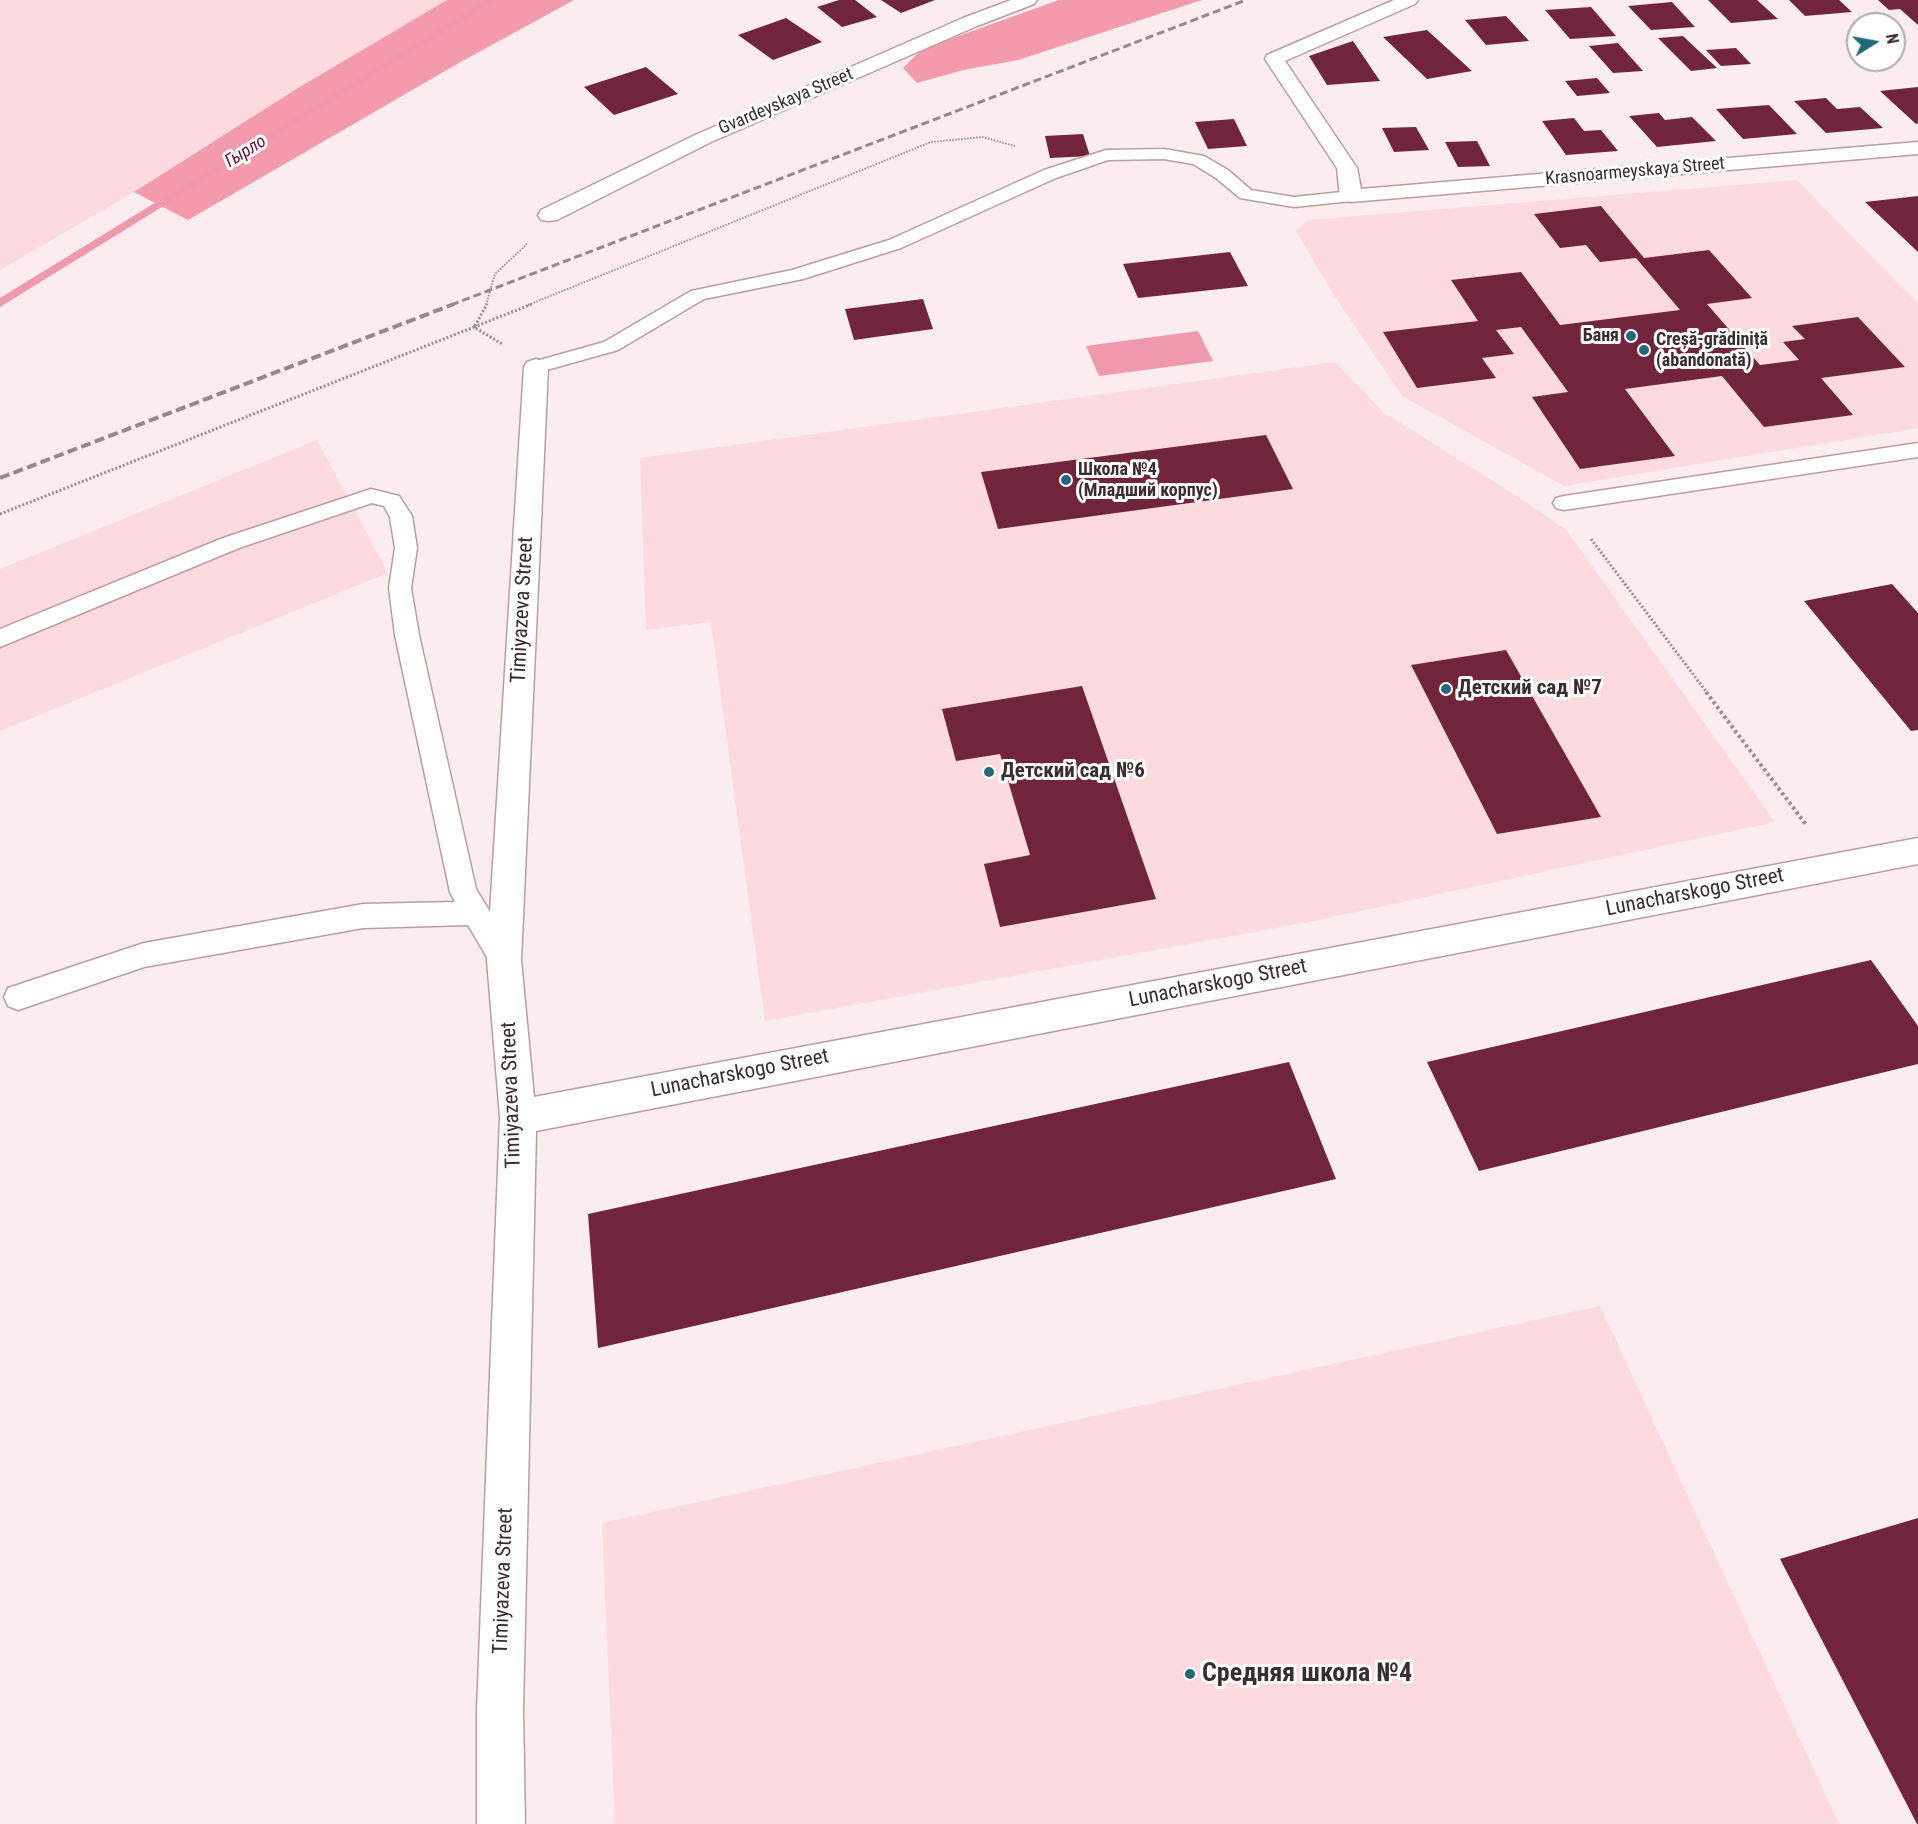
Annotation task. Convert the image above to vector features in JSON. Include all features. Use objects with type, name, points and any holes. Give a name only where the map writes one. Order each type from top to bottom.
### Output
[{"type":"street","name":"Gvardeyskaya Street","points":[[549,215],[702,139],[970,22],[1028,0]]},
{"type":"street","points":[[1351,196],[1347,168],[1274,59],[1409,0]]},
{"type":"street","name":"Krasnoarmeyskaya Street","points":[[1351,196],[1918,148]]},
{"type":"street","name":"Timiyazeva Street","points":[[501,1824],[500,1710],[518,1117],[504,960],[536,367]]},
{"type":"street","name":"Lunacharskogo Street","points":[[518,1117],[1918,851]]},
{"type":"lane","points":[[536,367],[611,346],[698,295],[796,275],[896,243],[1060,171],[1106,156],[1164,154],[1198,160],[1222,174],[1246,194],[1294,202],[1351,196]]},
{"type":"lane","points":[[1564,503],[1918,450]]},
{"type":"lane","points":[[0,638],[231,543],[371,496],[392,501],[401,516],[406,548],[400,588],[409,645],[463,892],[504,960]]},
{"type":"lane","points":[[18,998],[144,955],[363,916],[476,913]]},
{"type":"path","points":[[0,514],[474,327],[931,142],[982,136],[1009,143],[1060,171]]},
{"type":"path","points":[[474,327],[488,303],[495,274],[528,244],[549,215]]},
{"type":"path","points":[[474,327],[536,367]]},
{"type":"path","points":[[1564,503],[1837,866]]},
{"type":"shaded area","points":[[0,0],[447,0],[298,88],[134,192],[0,270]]},
{"type":"shaded area","points":[[447,0],[574,0],[457,64],[188,220],[134,192],[298,88]]},
{"type":"shaded area","points":[[1059,0],[1202,0],[1018,60],[963,70],[917,83],[903,68],[922,49]]},
{"type":"shaded area","name":"Creșă-grădiniță (abandonată)","points":[[1797,180],[1918,304],[1918,428],[1564,486],[1402,396],[1333,294],[1296,231],[1308,220]]},
{"type":"shaded area","points":[[1198,331],[1213,361],[1099,376],[1086,346]]},
{"type":"shaded area","points":[[1335,362],[1383,412],[1526,502],[1567,531],[1775,822],[1309,922],[765,1021],[711,622],[646,630],[640,458]]},
{"type":"shaded area","points":[[317,440],[388,573],[0,731],[0,569]]},
{"type":"shaded area","name":"Средняя школа №4","points":[[1600,1306],[1839,1824],[615,1824],[602,1523]]},
{"type":"building","points":[[839,0],[855,0],[877,17],[842,27],[817,7]]},
{"type":"building","points":[[881,0],[935,0],[901,13]]},
{"type":"building","points":[[1708,0],[1757,0],[1778,19],[1731,23]]},
{"type":"building","points":[[1789,0],[1839,0],[1852,12],[1846,12],[1805,16]]},
{"type":"building","points":[[1878,0],[1918,0],[1918,25],[1906,12],[1900,9],[1889,10]]},
{"type":"building","points":[[1672,2],[1695,27],[1651,30],[1628,6]]},
{"type":"building","points":[[1591,7],[1616,36],[1570,39],[1545,10]]},
{"type":"building","points":[[1506,16],[1529,41],[1486,45],[1465,20]]},
{"type":"building","points":[[786,18],[822,42],[773,60],[738,35]]},
{"type":"building","points":[[1427,30],[1472,71],[1427,79],[1383,37]]},
{"type":"building","points":[[1683,36],[1717,68],[1691,71],[1658,38]]},
{"type":"building","points":[[1353,41],[1380,81],[1327,85],[1309,56]]},
{"type":"building","points":[[1618,43],[1643,71],[1613,73],[1589,46]]},
{"type":"building","points":[[1736,48],[1751,64],[1721,66],[1706,50]]},
{"type":"building","points":[[646,67],[678,94],[614,115],[584,87]]},
{"type":"building","points":[[1597,78],[1610,93],[1577,96],[1565,81]]},
{"type":"building","points":[[1918,87],[1918,123],[1916,124],[1880,91]]},
{"type":"building","points":[[1826,98],[1837,109],[1860,107],[1883,128],[1826,133],[1794,101]]},
{"type":"building","points":[[1769,105],[1797,134],[1743,139],[1716,109]]},
{"type":"building","points":[[1659,113],[1665,120],[1692,117],[1716,141],[1657,147],[1629,116]]},
{"type":"building","points":[[1574,118],[1584,131],[1601,130],[1618,151],[1566,155],[1542,121]]},
{"type":"building","points":[[1234,119],[1247,146],[1208,149],[1195,122]]},
{"type":"building","points":[[1416,127],[1429,150],[1394,152],[1382,128]]},
{"type":"building","points":[[1083,134],[1090,156],[1050,158],[1045,136]]},
{"type":"building","points":[[1477,141],[1490,166],[1458,167],[1445,142]]},
{"type":"building","points":[[1918,196],[1918,252],[1865,202]]},
{"type":"building","name":"Баня","points":[[1601,206],[1644,258],[1709,250],[1752,298],[1707,304],[1760,365],[1799,360],[1783,342],[1805,339],[1792,326],[1858,317],[1905,367],[1821,378],[1853,415],[1764,427],[1722,376],[1625,389],[1675,456],[1580,469],[1532,397],[1568,392],[1521,327],[1496,330],[1514,354],[1482,358],[1496,378],[1417,388],[1383,332],[1478,321],[1451,280],[1521,272],[1560,325],[1680,310],[1636,258],[1600,262],[1586,245],[1560,248],[1534,214]]},
{"type":"building","points":[[1230,252],[1248,286],[1138,298],[1123,264]]},
{"type":"building","points":[[923,299],[933,329],[854,340],[845,309]]},
{"type":"building","points":[[1266,435],[1293,489],[998,529],[981,472]]},
{"type":"building","points":[[1892,584],[1918,613],[1918,730],[1911,731],[1804,601]]},
{"type":"building","points":[[1506,650],[1601,817],[1497,834],[1411,665]]},
{"type":"building","points":[[1082,686],[1156,899],[1000,927],[984,864],[1030,855],[1000,754],[956,761],[942,709]]},
{"type":"building","points":[[1871,960],[1918,1026],[1918,1064],[1479,1171],[1427,1062]]},
{"type":"building","points":[[1289,1062],[1336,1179],[598,1348],[588,1214]]},
{"type":"building","points":[[1918,1518],[1918,1824],[1917,1824],[1780,1559]]},
{"type":"waterway","name":"Гырло","points":[[0,303],[492,0]]},
{"type":"railway","points":[[451,305],[1246,0]]},
{"type":"railway","points":[[0,478],[454,304]]},
{"type":"place","name":"Баня","points":[[1631,336]]},
{"type":"place","name":"Creșă-grădiniță (abandonată)","points":[[1644,350]]},
{"type":"place","name":"Школа №4 (Младший корпус)","points":[[1066,480]]},
{"type":"place","name":"Детский сад №7","points":[[1446,689]]},
{"type":"place","name":"Детский сад №6","points":[[989,772]]},
{"type":"place","name":"Средняя школа №4","points":[[1190,1674]]}]
